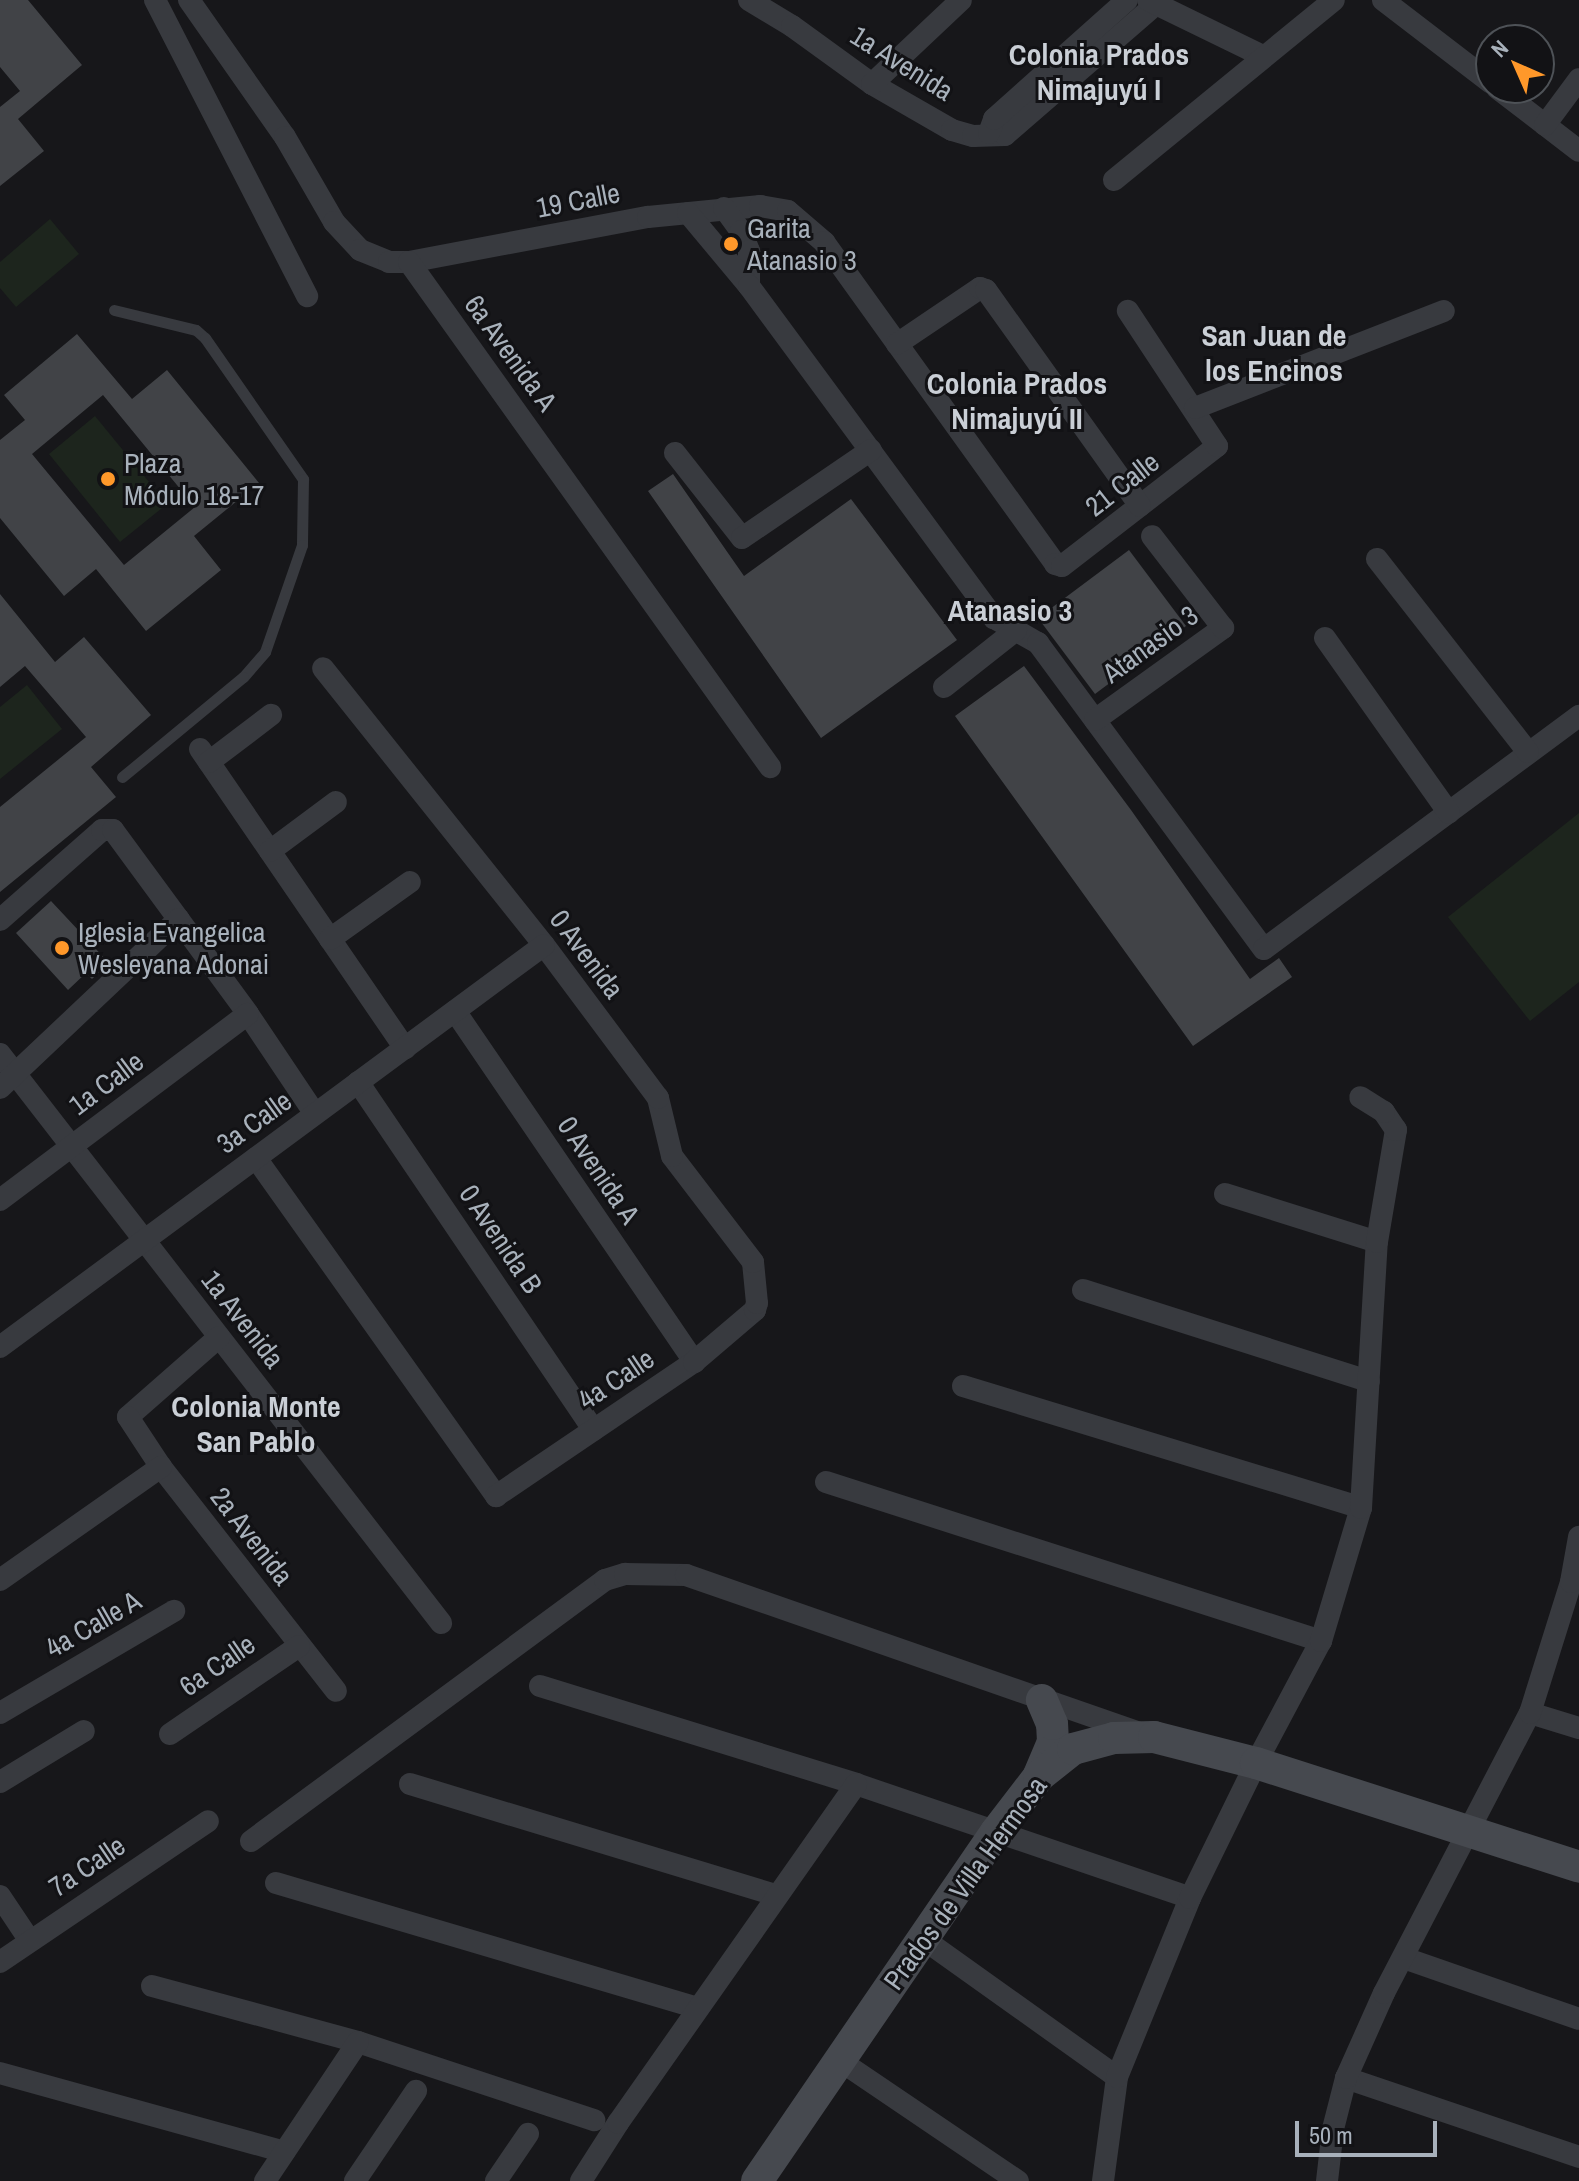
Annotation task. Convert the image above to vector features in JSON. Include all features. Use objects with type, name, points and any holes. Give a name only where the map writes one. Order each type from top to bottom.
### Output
[{"type":"main road","points":[[1039,1776],[1053,1742],[1052,1724],[1042,1700]]},
{"type":"main road","name":"Prados de Villa Hermosa","points":[[766,2178],[839,2060],[996,1832],[1039,1776],[1073,1749],[1095,1741],[1154,1737],[1256,1763],[1579,1867]]},
{"type":"street","points":[[155,0],[307,296]]},
{"type":"street","points":[[189,0],[285,137],[334,222],[360,250],[389,262],[409,262]]},
{"type":"street","name":"1a Avenida","points":[[749,0],[792,26],[872,84],[952,130],[973,136],[989,133]]},
{"type":"street","points":[[1127,0],[994,119],[989,133],[1005,135],[1152,2],[1263,56]]},
{"type":"street","points":[[1114,180],[1334,0]]},
{"type":"street","points":[[1383,0],[1475,71]]},
{"type":"street","points":[[872,84],[950,4]]},
{"type":"street","points":[[1545,125],[1579,79]]},
{"type":"street","points":[[1518,104],[1579,151]]},
{"type":"street","name":"19 Calle","points":[[409,262],[688,213],[760,206],[788,211],[824,242],[897,344]]},
{"type":"street","points":[[724,208],[741,231],[749,251],[749,286]]},
{"type":"street","points":[[688,213],[749,286],[994,618],[1038,643],[1264,949],[1579,716]]},
{"type":"street","name":"6a Avenida A","points":[[409,262],[770,767]]},
{"type":"street","points":[[897,344],[980,288],[986,290],[1140,506]]},
{"type":"street","points":[[1128,311],[1195,408],[1444,311]]},
{"type":"street","name":"21 Calle","points":[[897,344],[1055,564],[1070,563],[1140,506],[1214,452],[1217,441],[1195,408]]},
{"type":"street","points":[[675,453],[742,538],[871,450]]},
{"type":"street","name":"Atanasio 3","points":[[1095,720],[1223,628],[1152,536]]},
{"type":"street","points":[[1377,559],[1528,752]]},
{"type":"street","points":[[944,687],[1016,630]]},
{"type":"street","points":[[1325,638],[1449,813]]},
{"type":"street","name":"0 Avenida","points":[[323,668],[544,945],[658,1098],[672,1156],[753,1262],[758,1298]]},
{"type":"street","points":[[271,715],[205,756],[405,1048]]},
{"type":"street","points":[[270,851],[336,802]]},
{"type":"street","points":[[0,920],[102,830],[113,830],[248,1014],[315,1114]]},
{"type":"street","points":[[330,939],[410,882]]},
{"type":"street","points":[[8,1081],[179,919]]},
{"type":"street","name":"3a Calle","points":[[0,1347],[544,945]]},
{"type":"street","name":"0 Avenida A","points":[[455,1011],[694,1362]]},
{"type":"street","name":"1a Calle","points":[[0,1200],[248,1014]]},
{"type":"street","points":[[0,1054],[8,1081],[71,1146],[144,1240]]},
{"type":"street","name":"0 Avenida B","points":[[358,1082],[594,1430]]},
{"type":"street","points":[[1103,2181],[1117,2077],[1190,1898],[1256,1763],[1321,1641],[1361,1508],[1377,1242],[1396,1130],[1384,1112],[1360,1097]]},
{"type":"street","name":"4a Calle","points":[[256,1158],[496,1496],[694,1362],[755,1310],[758,1298]]},
{"type":"street","points":[[1225,1194],[1377,1242]]},
{"type":"street","name":"1a Avenida","points":[[144,1240],[441,1623]]},
{"type":"street","points":[[1083,1290],[1369,1381]]},
{"type":"street","name":"2a Avenida","points":[[219,1337],[129,1413],[129,1420],[161,1467],[336,1691]]},
{"type":"street","points":[[963,1386],[1361,1508]]},
{"type":"street","points":[[0,1580],[161,1467]]},
{"type":"street","points":[[826,1482],[1321,1641]]},
{"type":"street","points":[[1327,2181],[1333,2129],[1346,2078],[1366,2030],[1465,1832],[1530,1713],[1575,1583],[1579,1537]]},
{"type":"street","points":[[251,1841],[605,1580],[625,1574],[686,1575],[1154,1737]]},
{"type":"street","name":"4a Calle A","points":[[0,1713],[174,1611]]},
{"type":"street","name":"6a Calle","points":[[170,1734],[299,1646]]},
{"type":"street","points":[[540,1686],[856,1784],[1190,1898]]},
{"type":"street","points":[[1530,1713],[1579,1728]]},
{"type":"street","points":[[1,1779],[84,1731]]},
{"type":"street","points":[[410,1784],[776,1895]]},
{"type":"street","points":[[581,2181],[776,1895],[856,1784]]},
{"type":"street","name":"7a Calle","points":[[0,1962],[208,1821]]},
{"type":"street","points":[[276,1883],[698,2008]]},
{"type":"street","points":[[0,1896],[30,1941]]},
{"type":"street","points":[[922,1938],[1117,2077]]},
{"type":"street","points":[[1404,1958],[1579,2019]]},
{"type":"street","points":[[152,1986],[358,2042],[594,2120]]},
{"type":"street","points":[[265,2181],[358,2042]]},
{"type":"street","points":[[839,2060],[1018,2181]]},
{"type":"street","points":[[0,2073],[284,2152]]},
{"type":"street","points":[[1346,2078],[1579,2157]]},
{"type":"street","points":[[355,2181],[416,2091]]},
{"type":"street","points":[[496,2181],[528,2134]]},
{"type":"lane","points":[[114,310],[196,330],[205,338],[303,479],[302,545],[265,652],[243,677],[122,777]]},
{"type":"shaded area","points":[[50,219],[79,254],[16,307],[0,288],[0,262]]},
{"type":"shaded area","name":"Plaza Módulo 18-17","points":[[95,416],[167,504],[120,542],[49,454]]},
{"type":"shaded area","points":[[27,685],[62,729],[0,779],[0,707]]},
{"type":"shaded area","points":[[1579,813],[1579,982],[1530,1021],[1448,917]]},
{"type":"building","points":[[0,0],[28,0],[82,65],[18,119],[44,151],[0,186],[0,107],[20,91],[0,67]]},
{"type":"building","points":[[77,334],[132,399],[167,370],[259,483],[194,536],[221,570],[146,631],[96,569],[64,596],[0,518],[0,440],[25,420],[4,395]],"holes":[[[103,395],[195,507],[124,565],[32,454]]]},
{"type":"building","points":[[673,474],[744,576],[851,499],[957,640],[821,738],[648,491]]},
{"type":"building","points":[[1129,550],[1186,626],[1095,694],[1038,618]]},
{"type":"building","points":[[0,594],[55,662],[84,637],[151,715],[91,767],[116,797],[0,892],[0,807],[86,737],[25,666],[0,687]]},
{"type":"building","points":[[1024,666],[1131,810],[1250,979],[1279,958],[1292,977],[1193,1046],[955,716]]},
{"type":"building","name":"Iglesia Evangelica Wesleyana Adonai","points":[[51,901],[109,963],[92,979],[86,973],[68,990],[16,933]]},
{"type":"place","name":"Garita Atanasio 3","points":[[731,244]]},
{"type":"place","name":"Plaza Módulo 18-17","points":[[108,479]]},
{"type":"place","name":"Iglesia Evangelica Wesleyana Adonai","points":[[62,948]]},
{"type":"district","name":"Colonia Prados Nimajuyú I","points":[[1099,71]]},
{"type":"district","name":"San Juan de los Encinos","points":[[1274,352]]},
{"type":"district","name":"Colonia Prados Nimajuyú II","points":[[1017,400]]},
{"type":"district","name":"Atanasio 3","points":[[1010,610]]},
{"type":"district","name":"Colonia Monte San Pablo","points":[[256,1423]]}]
